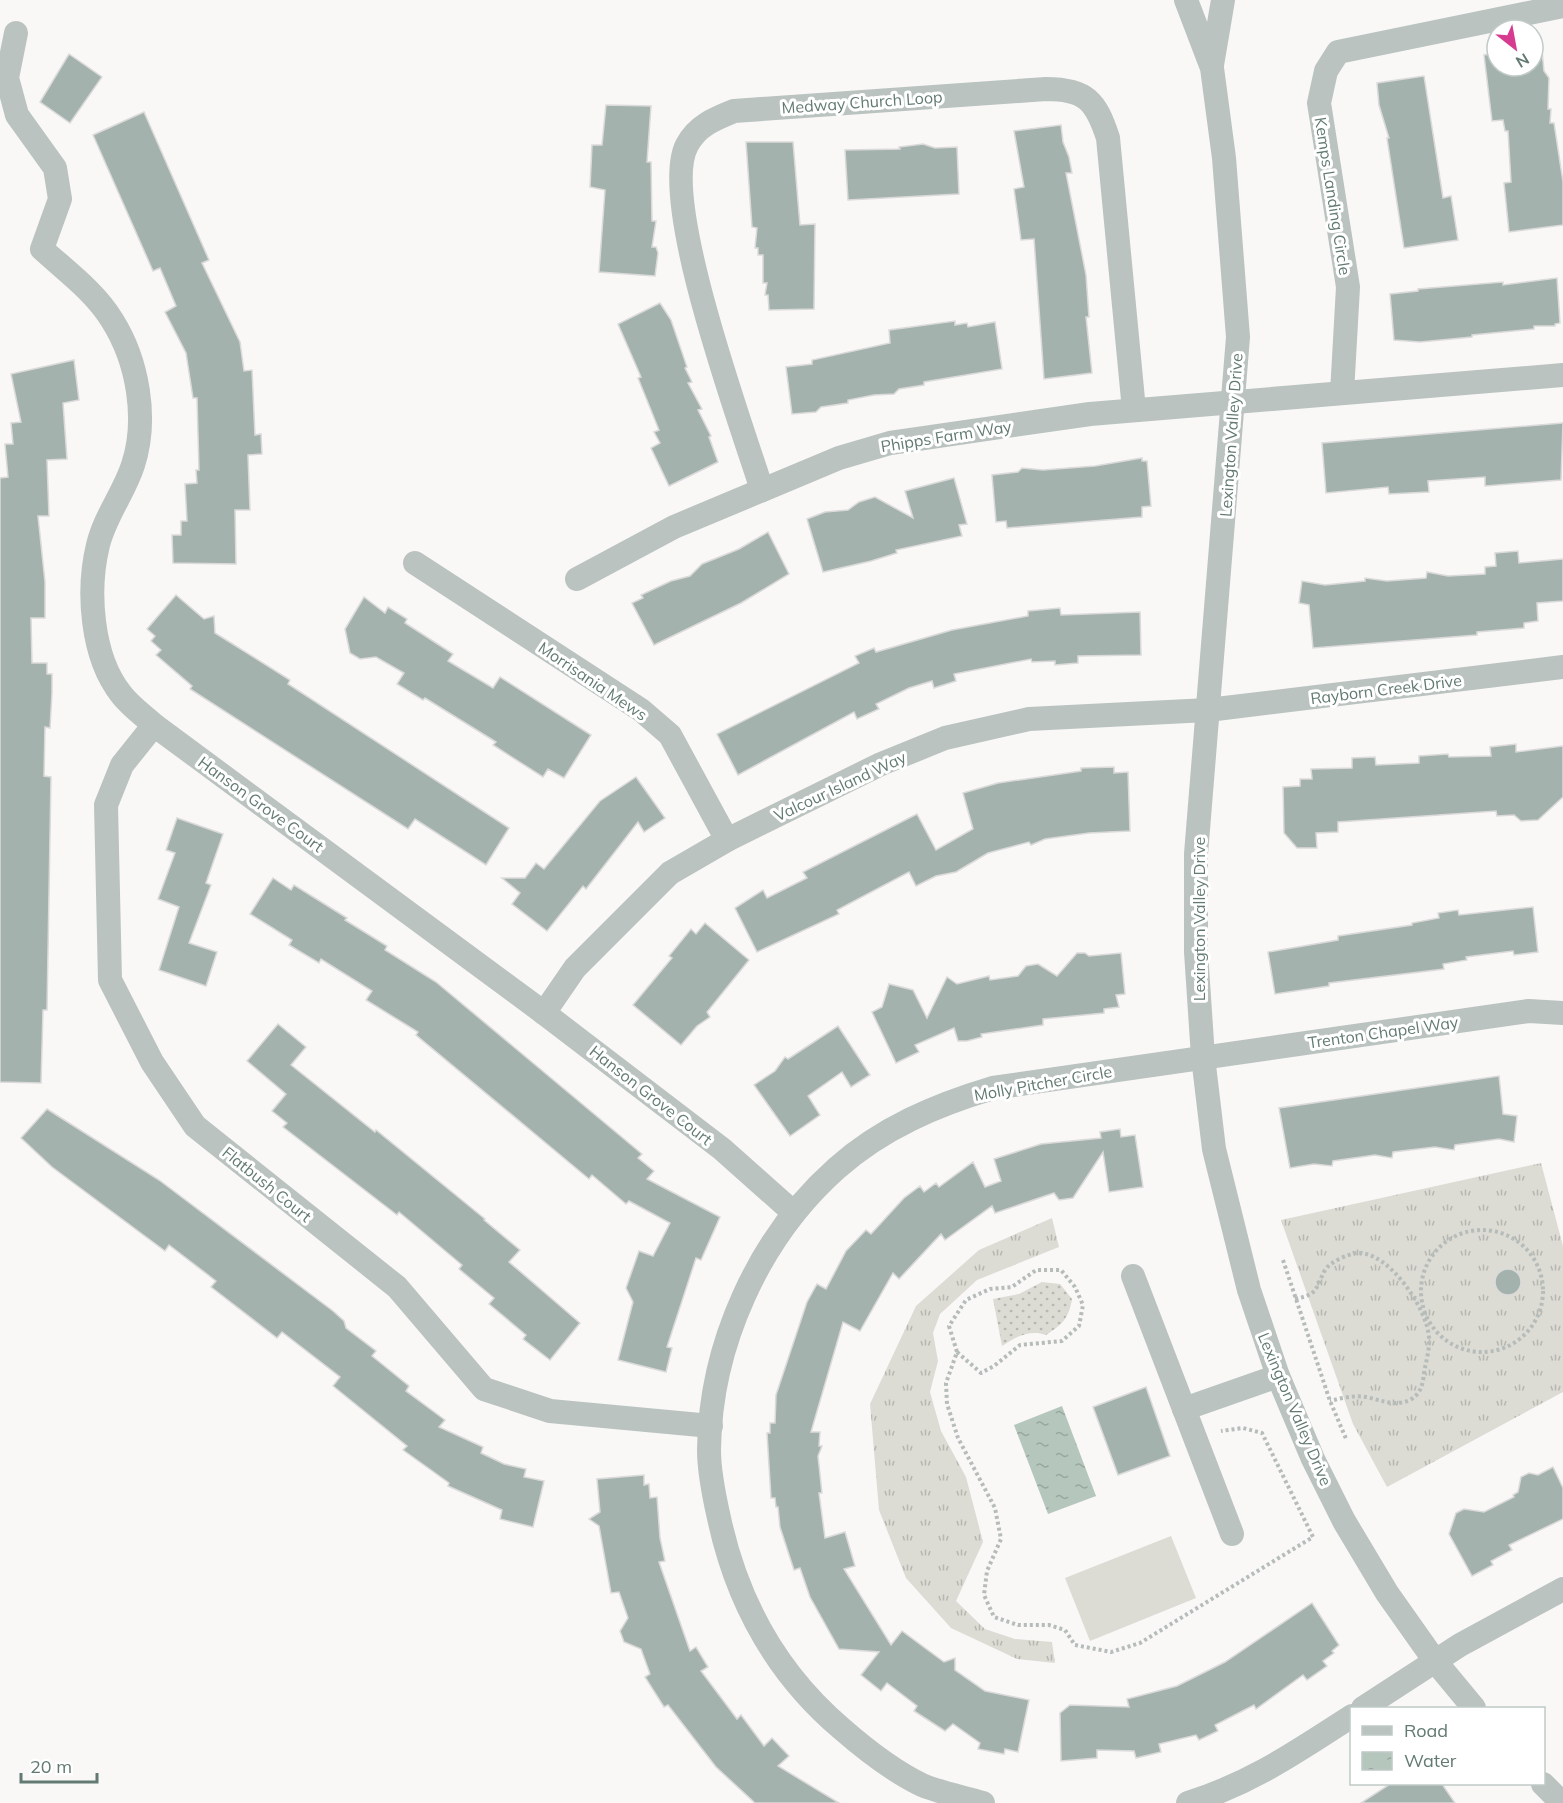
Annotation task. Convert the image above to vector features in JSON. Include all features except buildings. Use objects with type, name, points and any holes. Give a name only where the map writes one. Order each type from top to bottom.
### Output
[{"type":"street","name":"Lexington Valley Drive","points":[[1186,0],[1212,68],[1224,158],[1238,337],[1196,854],[1196,952],[1203,1058],[1214,1149],[1248,1290],[1278,1376],[1313,1459],[1344,1521],[1387,1593],[1435,1662],[1473,1707]]},
{"type":"street","name":"Lexington Valley Drive","points":[[1212,68],[1222,0]]},
{"type":"street","name":"Kemps Landing Circle","points":[[1342,393],[1348,287],[1319,103],[1326,71],[1338,52],[1563,6]]},
{"type":"street","name":"Hanson Grove Court","points":[[16,33],[7,78],[17,114],[55,168],[60,199],[42,249],[101,304],[113,321],[126,347],[140,406],[133,465],[106,520],[97,545],[93,608],[96,636],[104,666],[121,694],[154,725],[544,1013],[722,1149],[794,1213]]},
{"type":"street","name":"Medway Church Loop","points":[[762,490],[696,284],[680,182],[686,147],[697,131],[711,120],[734,111],[1046,89],[1068,89],[1088,100],[1099,110],[1108,138],[1134,410]]},
{"type":"street","points":[[1233,402],[1563,375]]},
{"type":"street","name":"Phipps Farm Way","points":[[577,579],[674,527],[839,458],[890,443],[1134,410],[1233,402]]},
{"type":"street","name":"Morrisania Mews","points":[[415,563],[641,710],[670,735],[727,840]]},
{"type":"street","name":"Rayborn Creek Drive","points":[[1208,710],[1563,667]]},
{"type":"street","name":"Valcour Island Way","points":[[544,1013],[575,968],[670,873],[727,840],[881,764],[945,738],[1029,719],[1208,710]]},
{"type":"street","name":"Flatbush Court","points":[[154,725],[122,765],[106,805],[110,980],[152,1062],[195,1126],[397,1287],[484,1389],[550,1411],[711,1426]]},
{"type":"street","name":"Trenton Chapel Way","points":[[1203,1058],[1529,1011],[1563,1013]]},
{"type":"street","name":"Molly Pitcher Circle","points":[[983,1803],[924,1785],[864,1749],[820,1711],[787,1673],[764,1641],[741,1594],[724,1544],[714,1494],[709,1452],[718,1374],[740,1308],[765,1255],[794,1213],[838,1167],[875,1139],[907,1120],[949,1101],[993,1088],[1203,1058]]},
{"type":"street","points":[[1132,1276],[1232,1534]]},
{"type":"street","points":[[1184,1409],[1278,1376]]},
{"type":"street","points":[[1365,1707],[1435,1662],[1563,1589]]},
{"type":"street","points":[[1188,1803],[1241,1784],[1268,1770],[1350,1717]]},
{"type":"street","points":[[1544,1785],[1562,1803]]},
{"type":"path","points":[[1481,1228],[1512,1236],[1535,1259],[1544,1290],[1536,1321],[1514,1344],[1483,1353],[1451,1346],[1428,1323],[1419,1292],[1427,1261],[1450,1238],[1481,1228]]},
{"type":"path","points":[[1295,1299],[1309,1296],[1316,1291],[1323,1280],[1325,1269],[1337,1260],[1355,1253],[1372,1255],[1385,1262],[1412,1293],[1429,1335],[1422,1389],[1411,1399],[1393,1404],[1365,1397],[1344,1397],[1330,1401]]},
{"type":"path","points":[[1282,1260],[1330,1401],[1347,1441]]},
{"type":"path","points":[[957,1352],[981,1373],[994,1366],[1020,1345],[1062,1341],[1079,1326],[1083,1305],[1075,1287],[1061,1270],[1036,1270],[1012,1287],[990,1289],[966,1300],[950,1326],[957,1352],[946,1383],[947,1404],[958,1438],[995,1508],[1000,1539],[987,1571],[984,1595],[994,1617],[1018,1625],[1049,1624],[1065,1630],[1075,1645],[1111,1652],[1140,1643],[1313,1537],[1262,1433],[1243,1428],[1221,1431]]},
{"type":"green space","points":[[1541,1163],[1563,1246],[1563,1392],[1387,1487],[1353,1424],[1281,1220]]},
{"type":"green space","points":[[1052,1218],[1059,1247],[977,1280],[940,1314],[933,1333],[938,1361],[930,1392],[941,1431],[966,1477],[983,1542],[956,1601],[985,1629],[1015,1639],[1052,1642],[1055,1663],[1017,1659],[951,1628],[906,1578],[879,1510],[870,1404],[916,1306],[979,1250]]},
{"type":"green space","points":[[1042,1282],[1060,1284],[1072,1299],[1067,1316],[1046,1335],[1028,1333],[1002,1346],[993,1299],[1019,1294]]},
{"type":"green space","points":[[1171,1536],[1196,1598],[1090,1641],[1065,1578]]},
{"type":"water","points":[[1062,1406],[1096,1496],[1048,1514],[1014,1425]]}]
